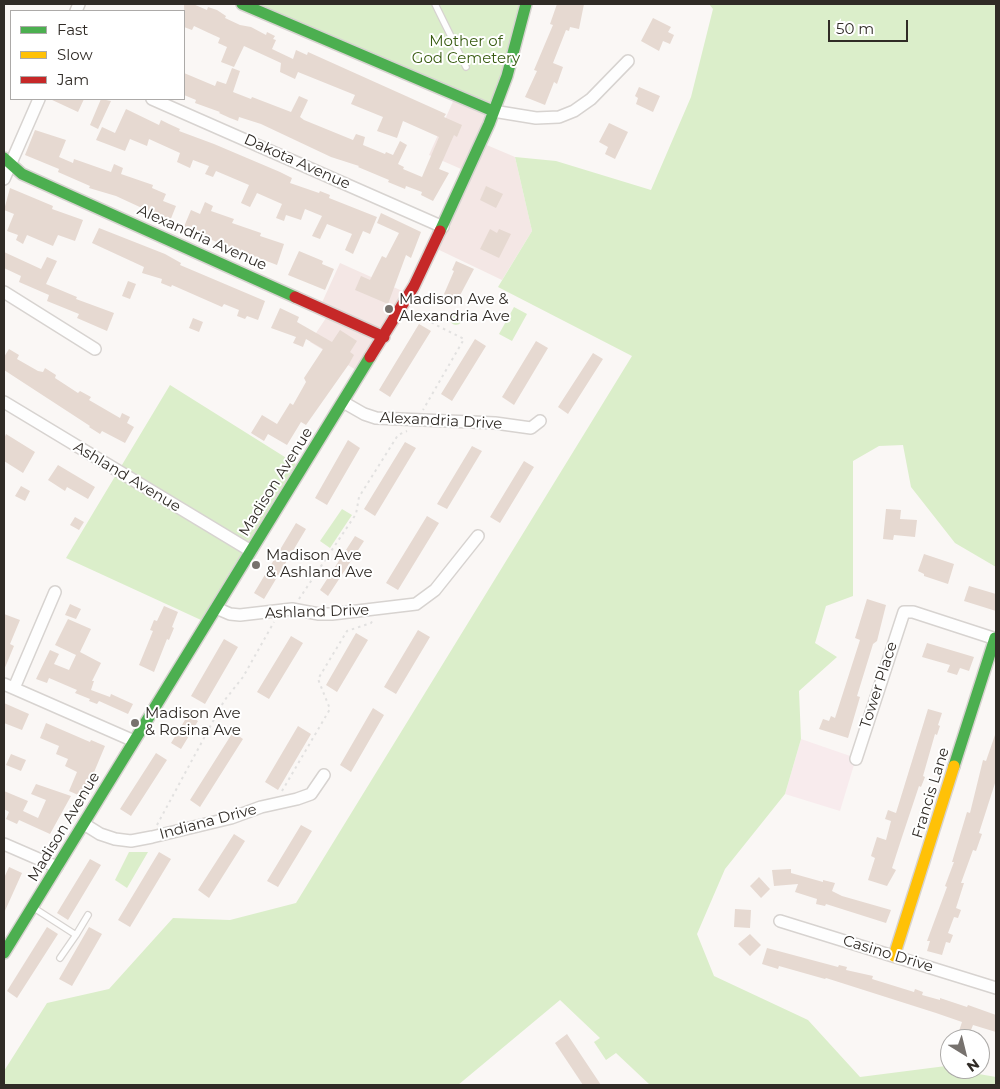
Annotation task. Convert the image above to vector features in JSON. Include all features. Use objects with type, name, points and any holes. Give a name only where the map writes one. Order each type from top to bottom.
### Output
[{"type":"main road","points":[[242,4],[493,111]]},
{"type":"main road","name":"Madison Avenue","points":[[4,953],[403,304],[443,227],[482,143],[507,76],[526,4]]},
{"type":"main road","name":"Alexandria Avenue","points":[[7,161],[22,174],[384,337]]},
{"type":"main road","name":"Francis Lane","points":[[894,956],[996,638]]},
{"type":"street","points":[[493,111],[536,118],[559,117],[574,111],[591,99],[628,61]]},
{"type":"street","points":[[4,179],[7,161],[38,100]]},
{"type":"street","name":"Dakota Avenue","points":[[154,100],[443,227]]},
{"type":"street","points":[[4,292],[95,348]]},
{"type":"street","name":"Ashland Avenue","points":[[4,402],[251,552]]},
{"type":"street","name":"Alexandria Drive","points":[[343,402],[364,414],[376,418],[495,423],[531,428],[540,421]]},
{"type":"street","name":"Ashland Drive","points":[[216,608],[240,615],[292,609],[319,614],[410,606],[422,602],[435,590],[478,536]]},
{"type":"street","points":[[55,592],[9,686],[134,741]]},
{"type":"street","name":"Tower Place","points":[[856,759],[904,612],[913,612],[996,638]]},
{"type":"street","name":"Indiana Drive","points":[[84,824],[100,834],[115,839],[131,841],[231,818],[311,794],[324,775]]},
{"type":"street","points":[[4,844],[57,867]]},
{"type":"street","name":"Casino Drive","points":[[780,920],[996,988]]},
{"type":"lane","points":[[435,4],[466,66]]},
{"type":"lane","points":[[33,907],[76,935]]},
{"type":"lane","points":[[60,958],[88,915]]},
{"type":"path","points":[[292,609],[356,514],[359,498],[398,435],[410,430],[418,419],[464,338],[436,325],[403,304]]},
{"type":"path","points":[[152,836],[160,817],[224,701],[243,677],[274,624],[276,610]]},
{"type":"path","points":[[274,804],[330,710],[318,679],[347,631],[371,622],[377,610]]},
{"type":"shaded area","points":[[455,97],[493,111],[482,143],[515,157],[532,231],[502,280],[433,247],[468,172],[429,155]]},
{"type":"shaded area","points":[[340,263],[409,294],[361,373],[310,342],[330,312],[320,307]]},
{"type":"shaded area","points":[[801,739],[856,758],[840,811],[785,794]]},
{"type":"green space","name":"Mother of God Cemetery","points":[[242,4],[526,4],[493,111]]},
{"type":"green space","points":[[709,4],[996,4],[996,567],[955,543],[911,487],[903,445],[879,446],[853,461],[853,596],[826,606],[815,643],[837,657],[799,691],[801,739],[785,794],[725,869],[697,934],[714,976],[808,1020],[860,1077],[940,1067],[940,1079],[990,1079],[990,1076],[996,1077],[996,1085],[650,1085],[616,1053],[606,1060],[594,1042],[600,1038],[560,1000],[458,1085],[4,1085],[4,1071],[47,1003],[109,989],[173,918],[230,920],[296,903],[632,356],[498,287],[532,231],[515,157],[556,161],[651,190],[691,97],[713,9]]},
{"type":"green space","points":[[514,307],[527,314],[512,341],[499,334]]},
{"type":"green space","points":[[454,313],[458,313],[462,319],[458,325],[454,325],[450,321],[450,317]]},
{"type":"green space","points":[[170,385],[296,464],[201,620],[66,558]]},
{"type":"green space","points":[[342,509],[352,515],[330,548],[320,541]]},
{"type":"green space","points":[[129,852],[148,852],[127,888],[115,880]]},
{"type":"building","points":[[184,4],[193,4],[207,10],[208,7],[217,10],[226,16],[225,18],[240,25],[251,27],[266,35],[267,32],[275,36],[273,39],[276,40],[272,49],[293,59],[296,50],[307,55],[308,52],[446,114],[444,117],[462,125],[457,137],[454,135],[439,169],[449,173],[433,201],[421,195],[422,192],[406,186],[405,189],[388,182],[389,180],[359,166],[331,157],[261,124],[239,117],[238,121],[230,118],[220,112],[195,103],[196,100],[185,95],[185,73],[215,86],[217,81],[226,84],[232,68],[240,71],[233,92],[291,112],[299,96],[308,100],[300,117],[304,120],[353,140],[356,134],[365,137],[363,145],[385,154],[386,152],[393,155],[400,141],[407,145],[398,164],[404,167],[403,169],[422,177],[439,137],[403,121],[397,138],[377,131],[383,117],[351,104],[355,95],[298,72],[295,79],[280,72],[281,63],[244,46],[234,67],[221,62],[227,47],[218,43],[220,38],[194,26],[192,30],[185,27]]},
{"type":"building","points":[[557,4],[584,4],[579,29],[570,27],[569,31],[566,30],[553,63],[563,67],[557,84],[554,82],[545,105],[525,97],[537,71],[534,70],[553,25],[550,24]]},
{"type":"building","points":[[653,18],[671,27],[668,32],[674,35],[670,44],[663,41],[659,51],[641,41]]},
{"type":"building","points":[[639,87],[660,96],[653,112],[636,104],[638,98],[635,96]]},
{"type":"building","points":[[52,100],[84,100],[78,112]]},
{"type":"building","points":[[101,100],[111,101],[98,129],[90,125]]},
{"type":"building","points":[[126,109],[159,125],[161,120],[180,129],[179,131],[280,172],[292,178],[290,183],[319,193],[320,191],[330,195],[329,198],[377,217],[370,234],[363,231],[353,254],[345,250],[352,234],[327,224],[320,239],[312,236],[322,216],[305,209],[301,220],[286,215],[284,221],[276,218],[282,204],[257,193],[250,207],[241,203],[249,185],[216,171],[213,177],[205,174],[209,166],[193,160],[190,168],[177,162],[180,153],[149,139],[147,146],[130,139],[125,151],[96,140],[102,127],[115,133]]},
{"type":"building","points":[[609,123],[628,132],[615,159],[605,154],[608,147],[599,142]]},
{"type":"building","points":[[35,130],[66,140],[59,157],[73,163],[74,159],[111,172],[114,164],[123,168],[121,174],[153,185],[152,188],[166,194],[163,201],[176,206],[170,221],[116,196],[89,188],[90,186],[58,172],[59,169],[25,155]]},
{"type":"building","points":[[486,186],[503,194],[496,208],[480,200]]},
{"type":"building","points":[[10,188],[53,206],[52,209],[83,220],[75,241],[58,235],[53,246],[27,235],[23,244],[16,240],[18,235],[7,231],[14,214],[4,210]]},
{"type":"building","points":[[205,202],[213,206],[211,211],[234,219],[232,223],[261,233],[260,236],[284,244],[277,265],[183,229],[191,210],[200,214]]},
{"type":"building","points":[[381,213],[421,232],[411,258],[406,255],[388,304],[355,290],[361,276],[370,280],[382,256],[386,258],[399,233],[377,223]]},
{"type":"building","points":[[99,228],[165,254],[181,263],[180,265],[265,301],[258,320],[247,316],[245,319],[237,316],[239,310],[224,304],[222,307],[172,285],[171,287],[161,283],[162,279],[142,273],[144,267],[92,243]]},
{"type":"building","points":[[490,229],[497,233],[499,229],[511,234],[499,258],[480,249]]},
{"type":"building","points":[[299,251],[323,261],[322,264],[334,269],[325,290],[288,275]]},
{"type":"building","points":[[4,252],[41,269],[47,257],[57,261],[46,284],[77,297],[76,299],[114,313],[107,331],[77,318],[79,314],[47,301],[49,295],[19,282],[21,276],[4,268]]},
{"type":"building","points":[[456,261],[474,269],[457,301],[444,294],[454,271],[452,270]]},
{"type":"building","points":[[128,281],[136,284],[130,299],[122,296]]},
{"type":"building","points":[[280,308],[299,317],[297,322],[332,342],[340,330],[357,341],[350,352],[354,355],[349,364],[306,425],[301,422],[287,445],[268,434],[264,441],[251,433],[262,415],[277,424],[290,403],[293,405],[306,382],[304,378],[323,349],[306,339],[303,347],[293,343],[296,337],[271,328]]},
{"type":"building","points":[[193,318],[203,322],[199,332],[189,328]]},
{"type":"building","points":[[419,324],[431,331],[390,397],[379,390]]},
{"type":"building","points":[[475,339],[486,346],[452,401],[441,394]]},
{"type":"building","points":[[536,341],[548,348],[514,405],[502,397]]},
{"type":"building","points":[[9,349],[19,355],[17,359],[38,371],[43,372],[45,368],[56,375],[55,378],[78,393],[80,391],[91,397],[89,400],[120,418],[122,413],[130,417],[127,423],[134,427],[125,443],[102,431],[100,434],[4,370],[4,357]]},
{"type":"building","points":[[593,353],[603,359],[568,414],[558,407]]},
{"type":"building","points":[[6,434],[35,452],[23,473],[4,461],[4,439]]},
{"type":"building","points":[[348,440],[360,448],[327,505],[315,498]]},
{"type":"building","points":[[405,442],[416,448],[375,516],[364,509]]},
{"type":"building","points":[[472,446],[482,451],[447,509],[437,504]]},
{"type":"building","points":[[524,461],[534,467],[500,523],[490,517]]},
{"type":"building","points":[[58,465],[95,487],[88,499],[67,487],[65,491],[48,480]]},
{"type":"building","points":[[21,486],[30,491],[25,501],[15,496]]},
{"type":"building","points":[[886,509],[901,510],[900,519],[917,520],[915,537],[894,535],[893,540],[883,539]]},
{"type":"building","points":[[427,516],[439,523],[398,590],[386,583]]},
{"type":"building","points":[[75,517],[84,522],[79,530],[70,525]]},
{"type":"building","points":[[296,523],[306,529],[264,599],[254,593]]},
{"type":"building","points":[[355,536],[364,541],[328,596],[320,590]]},
{"type":"building","points":[[924,554],[954,564],[948,584],[924,576],[924,574],[918,571]]},
{"type":"building","points":[[969,586],[996,594],[996,611],[964,601]]},
{"type":"building","points":[[867,599],[886,605],[877,641],[873,644],[857,696],[860,697],[848,738],[819,729],[823,719],[829,721],[831,716],[835,718],[860,640],[855,638]]},
{"type":"building","points":[[70,604],[81,609],[76,619],[65,615]]},
{"type":"building","points":[[164,606],[178,612],[172,627],[174,628],[169,640],[167,639],[154,672],[139,665],[153,631],[150,630],[154,620],[157,621]]},
{"type":"building","points":[[4,614],[20,620],[10,644],[14,646],[4,670]]},
{"type":"building","points":[[68,619],[91,629],[80,652],[101,663],[92,681],[94,681],[91,690],[110,697],[111,694],[133,704],[128,714],[99,701],[97,704],[89,701],[90,699],[75,693],[77,690],[49,678],[47,683],[36,679],[50,650],[59,654],[54,664],[69,670],[76,655],[55,645]]},
{"type":"building","points":[[418,630],[430,637],[396,694],[384,687]]},
{"type":"building","points":[[356,633],[368,640],[337,692],[326,685]]},
{"type":"building","points":[[291,636],[303,643],[269,699],[257,692]]},
{"type":"building","points":[[224,639],[238,647],[205,704],[191,696]]},
{"type":"building","points":[[927,643],[974,657],[969,671],[960,668],[957,675],[947,672],[950,665],[922,657]]},
{"type":"building","points":[[4,703],[29,714],[22,730],[4,723]]},
{"type":"building","points":[[373,708],[384,715],[351,772],[340,765]]},
{"type":"building","points":[[928,709],[942,713],[938,725],[940,726],[937,735],[935,734],[923,776],[925,777],[921,787],[919,786],[892,868],[896,870],[887,886],[868,880],[875,858],[871,856],[877,837],[886,840],[891,821],[885,819],[888,810],[896,813]]},
{"type":"building","points":[[188,715],[198,721],[181,749],[171,743]]},
{"type":"building","points":[[46,723],[90,742],[91,740],[105,746],[92,777],[95,778],[85,798],[69,791],[77,772],[65,766],[68,759],[56,754],[59,746],[40,738]]},
{"type":"building","points":[[298,726],[311,734],[278,790],[265,782]]},
{"type":"building","points":[[233,732],[243,739],[200,807],[190,800]]},
{"type":"building","points":[[995,735],[996,780],[979,833],[982,834],[976,851],[973,850],[961,883],[964,883],[956,908],[961,910],[958,918],[954,917],[948,933],[953,935],[950,943],[946,942],[942,955],[927,951],[930,941],[927,941],[947,887],[945,886],[954,862],[952,862],[967,812],[970,813],[983,760],[986,761]]},
{"type":"building","points":[[156,753],[167,760],[131,816],[120,809]]},
{"type":"building","points":[[11,754],[26,760],[21,771],[6,765]]},
{"type":"building","points":[[36,784],[71,796],[50,834],[19,820],[17,824],[6,819],[9,812],[4,809],[4,791],[28,801],[23,811],[38,818],[46,800],[31,794]]},
{"type":"building","points":[[301,825],[312,831],[278,887],[267,881]]},
{"type":"building","points":[[234,834],[245,841],[209,898],[198,890]]},
{"type":"building","points":[[159,852],[171,859],[130,927],[118,920]]},
{"type":"building","points":[[90,859],[101,865],[68,920],[57,913]]},
{"type":"building","points":[[9,867],[22,873],[4,913],[4,878]]},
{"type":"building","points":[[791,869],[791,873],[823,882],[823,880],[835,883],[832,891],[842,896],[891,910],[886,923],[826,904],[825,906],[816,904],[817,899],[795,892],[798,884],[774,886],[772,870]]},
{"type":"building","points":[[759,877],[770,889],[761,898],[750,886]]},
{"type":"building","points":[[735,909],[751,910],[750,928],[734,927]]},
{"type":"building","points":[[47,927],[58,934],[17,998],[7,991]]},
{"type":"building","points":[[89,927],[102,934],[72,986],[59,979]]},
{"type":"building","points":[[750,934],[761,945],[750,956],[738,944]]},
{"type":"building","points":[[767,948],[838,967],[839,965],[847,967],[846,970],[873,976],[872,979],[914,992],[915,989],[923,992],[922,995],[940,1000],[940,998],[967,1007],[968,1005],[996,1015],[996,1032],[973,1025],[971,1029],[960,1029],[962,1022],[936,1013],[826,978],[779,966],[778,969],[762,964]]},
{"type":"building","points":[[567,1034],[601,1085],[583,1085],[555,1043]]},
{"type":"traffic: fast","points":[[242,4],[493,111]]},
{"type":"traffic: fast","points":[[440,231],[489,124],[507,76],[526,4]]},
{"type":"traffic: fast","points":[[4,158],[22,174],[295,297]]},
{"type":"traffic: fast","points":[[4,953],[370,357]]},
{"type":"traffic: fast","points":[[954,766],[995,638]]},
{"type":"traffic: slow","points":[[894,956],[954,766]]},
{"type":"traffic: jam","points":[[370,357],[414,286],[440,231]]},
{"type":"traffic: jam","points":[[295,297],[384,337]]},
{"type":"place","name":"Madison Ave & Alexandria Ave","points":[[389,309]]},
{"type":"place","name":"Madison Ave & Ashland Ave","points":[[256,565]]},
{"type":"place","name":"Madison Ave & Rosina Ave","points":[[135,723]]}]
